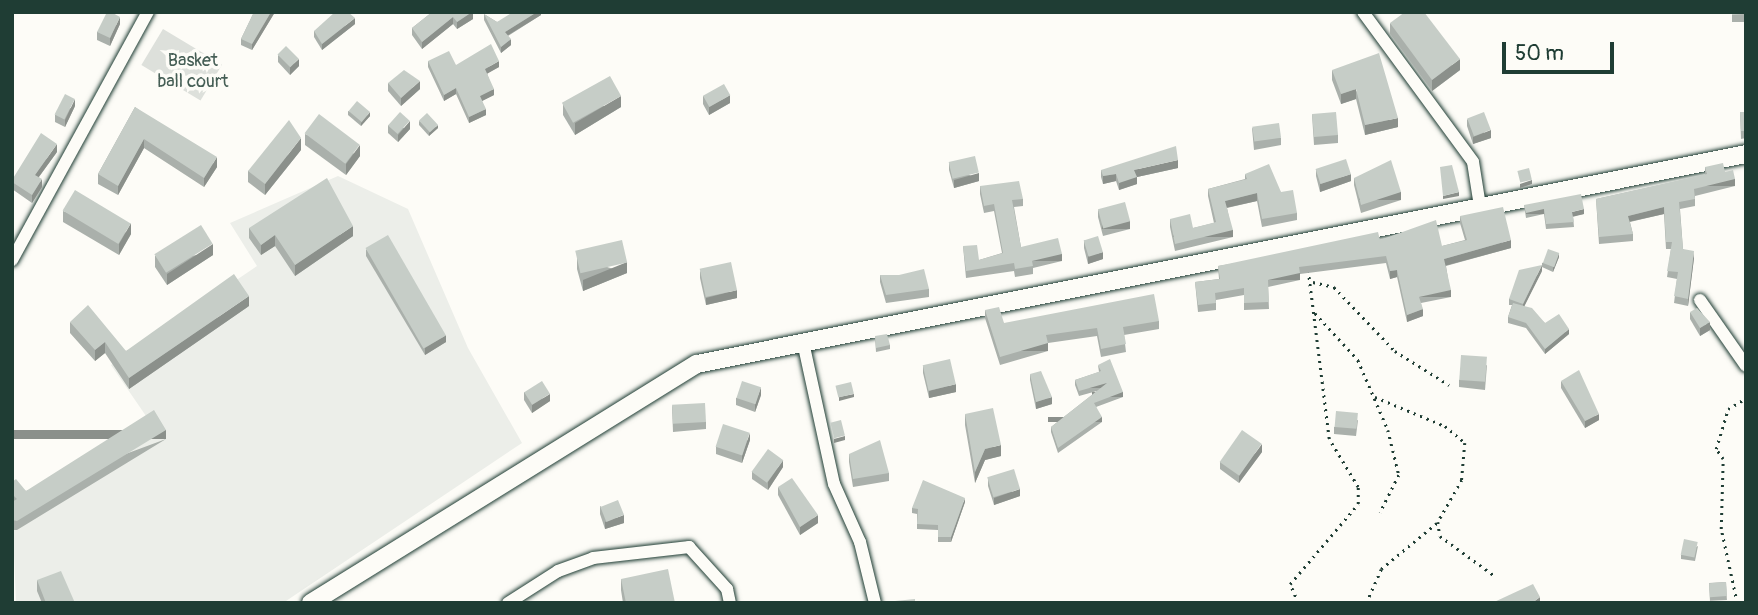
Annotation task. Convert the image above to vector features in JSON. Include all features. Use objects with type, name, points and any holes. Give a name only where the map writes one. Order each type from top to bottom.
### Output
[{"type":"main road","points":[[311,603],[697,364],[1746,154]]},
{"type":"street","points":[[12,260],[148,12]]},
{"type":"street","points":[[1363,12],[1473,162],[1480,206]]},
{"type":"street","points":[[1700,300],[1746,366]]},
{"type":"street","points":[[803,342],[834,484],[860,542],[875,603]]},
{"type":"street","points":[[508,603],[558,571],[593,558],[690,547],[727,589],[730,603]]},
{"type":"path","points":[[1296,242],[1313,282],[1329,439],[1358,487],[1358,504],[1290,584],[1298,603]]},
{"type":"path","points":[[1313,282],[1334,287],[1395,351],[1448,385]]},
{"type":"path","points":[[1315,313],[1358,360],[1375,397],[1399,475],[1380,513]]},
{"type":"path","points":[[1366,603],[1381,569],[1438,522],[1462,480],[1465,443],[1445,426],[1375,397]]},
{"type":"path","points":[[1737,603],[1721,529],[1723,458],[1716,449],[1728,409],[1746,398]]},
{"type":"path","points":[[1438,522],[1440,536],[1458,554],[1496,576]]},
{"type":"shaded area","points":[[338,176],[408,209],[468,348],[522,443],[283,603],[16,603],[12,507],[146,416],[111,365],[257,266],[230,223]]},
{"type":"green space","name":"Basket ball court","points":[[163,29],[222,65],[201,101],[141,65]]},
{"type":"building","points":[[107,12],[120,17],[110,38],[97,32]]},
{"type":"building","points":[[254,12],[271,12],[252,44],[241,39]]},
{"type":"building","points":[[335,12],[348,12],[355,18],[322,44],[314,31]]},
{"type":"building","points":[[432,12],[472,12],[457,22],[453,17],[422,42],[412,28]]},
{"type":"building","points":[[513,12],[537,12],[505,32],[511,39],[501,47],[484,14],[497,22]]},
{"type":"building","points":[[1405,12],[1424,12],[1460,59],[1432,80],[1390,23]]},
{"type":"building","points":[[1732,12],[1746,12],[1746,14],[1732,15]]},
{"type":"building","points":[[491,44],[499,61],[485,69],[494,89],[480,96],[486,109],[469,117],[456,88],[444,95],[428,61],[449,51],[456,65]]},
{"type":"building","points":[[286,46],[299,59],[290,67],[278,54]]},
{"type":"building","points":[[1379,53],[1398,118],[1365,125],[1356,89],[1341,94],[1332,70]]},
{"type":"building","points":[[404,70],[420,81],[401,98],[388,83]]},
{"type":"building","points":[[610,76],[621,96],[573,123],[562,103]]},
{"type":"building","points":[[724,84],[730,95],[709,107],[703,96]]},
{"type":"building","points":[[65,94],[75,99],[64,119],[55,114]]},
{"type":"building","points":[[357,101],[370,112],[362,122],[349,111]]},
{"type":"building","points":[[135,107],[217,157],[204,178],[144,139],[118,186],[98,174]]},
{"type":"building","points":[[400,112],[410,121],[398,134],[388,125]]},
{"type":"building","points":[[1336,112],[1338,135],[1314,137],[1312,114]]},
{"type":"building","points":[[1484,112],[1491,130],[1474,136],[1467,118]]},
{"type":"building","points":[[1740,112],[1746,112],[1746,131],[1741,131]]},
{"type":"building","points":[[427,113],[438,125],[430,132],[419,121]]},
{"type":"building","points":[[319,114],[360,145],[345,164],[305,133]]},
{"type":"building","points":[[289,120],[301,138],[265,184],[248,171]]},
{"type":"building","points":[[1279,123],[1281,138],[1254,142],[1252,127]]},
{"type":"building","points":[[41,133],[57,144],[35,175],[42,179],[32,195],[12,180]]},
{"type":"building","points":[[1176,146],[1178,160],[1134,170],[1137,177],[1119,183],[1116,174],[1103,176],[1101,170]]},
{"type":"building","points":[[975,156],[979,173],[953,179],[949,162]]},
{"type":"building","points":[[1346,159],[1351,174],[1321,184],[1316,169]]},
{"type":"building","points":[[1391,160],[1401,192],[1361,205],[1354,178]]},
{"type":"building","points":[[1723,163],[1725,172],[1733,170],[1735,179],[1694,189],[1695,199],[1679,202],[1683,249],[1694,251],[1688,299],[1674,296],[1678,272],[1667,271],[1672,242],[1666,242],[1664,207],[1628,216],[1633,234],[1599,237],[1596,199],[1707,174],[1705,167]]},
{"type":"building","points":[[1269,164],[1281,192],[1293,190],[1297,213],[1262,219],[1257,193],[1225,201],[1233,230],[1175,244],[1170,219],[1190,214],[1193,228],[1216,222],[1208,189],[1247,179],[1245,174]]},
{"type":"building","points":[[1452,165],[1459,192],[1443,196],[1440,167]]},
{"type":"building","points":[[1529,168],[1532,180],[1520,183],[1517,171]]},
{"type":"building","points":[[327,178],[353,226],[295,265],[275,235],[261,245],[249,228]]},
{"type":"building","points":[[1019,181],[1023,199],[1012,200],[1021,247],[1058,238],[1062,254],[1032,261],[1033,266],[1015,269],[1014,263],[966,271],[963,246],[977,245],[979,260],[1003,253],[994,204],[984,206],[980,186]]},
{"type":"building","points":[[75,190],[131,223],[118,244],[63,211]]},
{"type":"building","points":[[1581,194],[1584,209],[1572,212],[1574,222],[1546,224],[1544,209],[1526,213],[1524,205]]},
{"type":"building","points":[[1125,202],[1130,221],[1103,229],[1098,209]]},
{"type":"building","points":[[1503,207],[1511,240],[1444,259],[1451,290],[1419,297],[1423,309],[1407,315],[1397,270],[1390,271],[1386,256],[1299,267],[1300,273],[1268,280],[1269,302],[1244,303],[1244,288],[1215,293],[1216,303],[1198,305],[1195,282],[1220,279],[1218,266],[1378,232],[1380,240],[1436,220],[1442,246],[1467,240],[1460,216]]},
{"type":"building","points":[[201,225],[213,244],[166,273],[154,254]]},
{"type":"building","points":[[388,235],[446,335],[423,348],[365,248]]},
{"type":"building","points":[[1098,236],[1103,252],[1089,257],[1084,240]]},
{"type":"building","points":[[622,240],[627,262],[580,273],[575,251]]},
{"type":"building","points":[[1548,249],[1559,253],[1554,267],[1543,263]]},
{"type":"building","points":[[731,262],[737,290],[706,297],[700,269]]},
{"type":"building","points":[[1542,265],[1523,304],[1509,299],[1519,270]]},
{"type":"building","points":[[924,269],[929,289],[886,295],[880,275],[899,275]]},
{"type":"building","points":[[234,274],[249,296],[129,378],[105,342],[95,350],[70,322],[88,305],[126,351]]},
{"type":"building","points":[[1154,294],[1159,321],[1123,327],[1126,344],[1101,349],[1097,328],[1046,335],[1048,343],[1000,357],[985,310],[999,307],[1004,323]]},
{"type":"building","points":[[1513,303],[1532,308],[1545,323],[1559,314],[1569,329],[1545,349],[1526,323],[1508,317]]},
{"type":"building","points":[[1697,308],[1710,322],[1700,328],[1690,312]]},
{"type":"building","points":[[887,334],[890,345],[876,348],[875,336]]},
{"type":"building","points":[[1461,355],[1487,357],[1485,382],[1459,380]]},
{"type":"building","points":[[950,359],[956,384],[929,391],[923,365]]},
{"type":"building","points":[[1110,359],[1123,392],[1094,403],[1102,417],[1058,448],[1051,427],[1107,383],[1079,391],[1075,380],[1101,371],[1098,365]]},
{"type":"building","points":[[1579,370],[1599,414],[1585,421],[1561,381]]},
{"type":"building","points":[[1041,371],[1052,397],[1036,402],[1030,374]]},
{"type":"building","points":[[542,381],[550,394],[532,405],[524,392]]},
{"type":"building","points":[[742,381],[761,387],[755,404],[736,398]]},
{"type":"building","points":[[851,382],[854,394],[838,398],[835,386]]},
{"type":"building","points":[[705,403],[706,422],[673,424],[672,405]]},
{"type":"building","points":[[993,408],[1001,445],[985,449],[975,472],[965,414]]},
{"type":"building","points":[[154,410],[166,430],[17,521],[12,520],[12,502],[17,499],[12,494],[12,482],[16,479],[26,491]]},
{"type":"building","points":[[1336,411],[1358,413],[1357,429],[1335,427]]},
{"type":"building","points":[[841,420],[845,436],[834,438],[830,423]]},
{"type":"building","points":[[723,424],[750,433],[742,455],[716,447]]},
{"type":"building","points":[[1242,430],[1262,444],[1239,476],[1220,462]]},
{"type":"building","points":[[880,440],[889,473],[853,479],[849,454]]},
{"type":"building","points":[[768,449],[783,460],[767,483],[752,472]]},
{"type":"building","points":[[1014,469],[1020,489],[993,497],[987,477]]},
{"type":"building","points":[[792,478],[818,515],[800,527],[778,487]]},
{"type":"building","points":[[923,480],[965,498],[951,537],[938,537],[938,525],[917,524],[918,509],[912,508]]},
{"type":"building","points":[[618,500],[624,515],[606,522],[600,507]]},
{"type":"building","points":[[1684,539],[1698,542],[1694,558],[1681,555]]},
{"type":"building","points":[[668,569],[675,603],[626,603],[621,579]]},
{"type":"building","points":[[61,571],[75,603],[46,603],[37,580]]},
{"type":"building","points":[[1726,582],[1727,596],[1710,597],[1709,583]]},
{"type":"building","points":[[1533,584],[1540,597],[1532,603],[1492,603]]},
{"type":"building","points":[[915,599],[915,603],[895,603],[895,601]]}]
